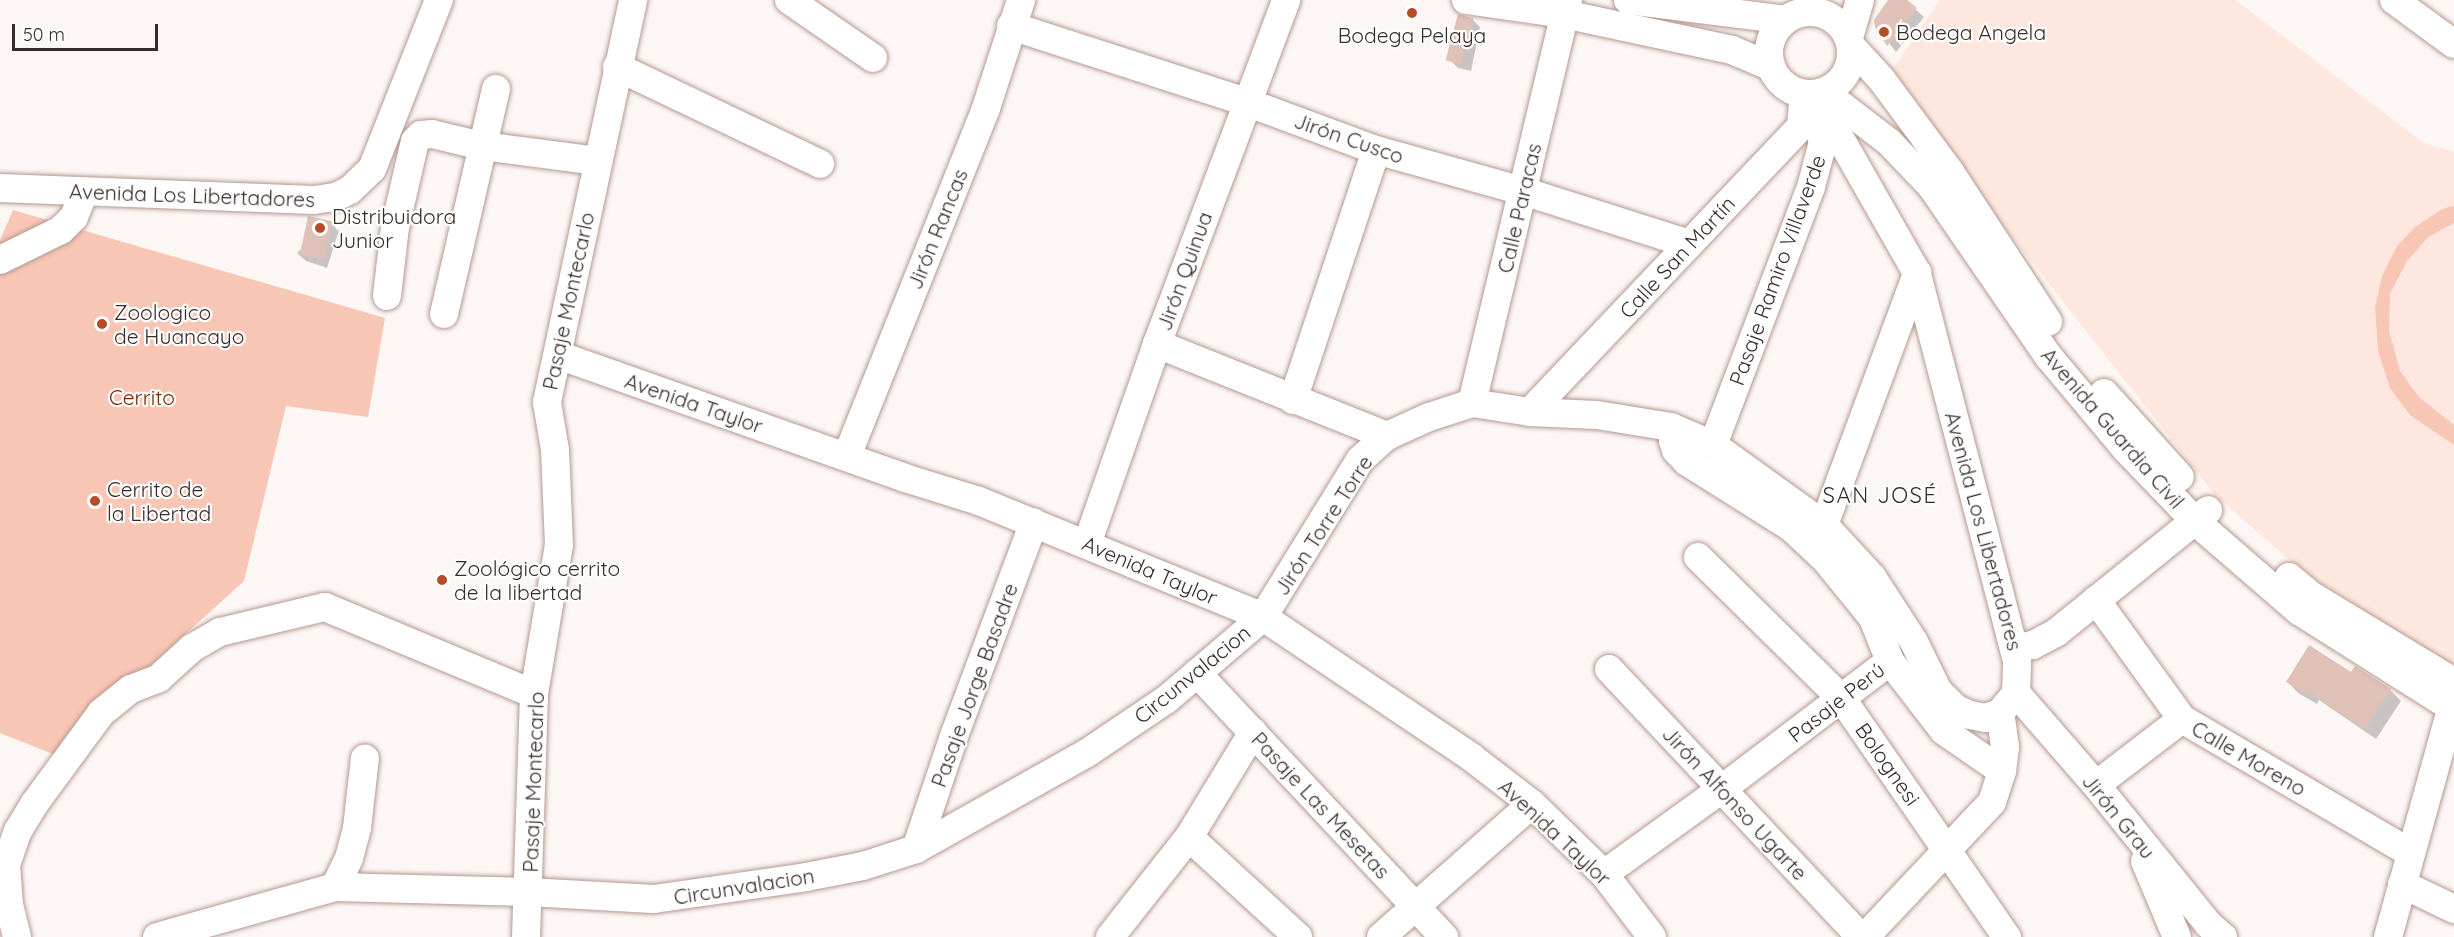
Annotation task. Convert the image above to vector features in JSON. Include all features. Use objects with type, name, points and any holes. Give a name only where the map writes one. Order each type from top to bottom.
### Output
[{"type":"street","name":"Avenida Los Libertadores","points":[[0,188],[314,200],[336,197],[350,190],[372,169],[439,0]]},
{"type":"street","name":"Pasaje Montecarlo","points":[[526,937],[534,694],[559,545],[555,450],[547,402],[633,0]]},
{"type":"street","points":[[789,0],[873,58]]},
{"type":"street","name":"Jirón Rancas","points":[[848,456],[986,108],[1011,26],[1022,0]]},
{"type":"street","name":"Jirón Quinua","points":[[1087,544],[1157,344],[1286,0]]},
{"type":"street","points":[[1466,0],[1566,7],[1693,42],[1732,50],[1772,67],[1785,85],[1813,93],[1843,79],[1851,58],[1850,42],[1860,0]]},
{"type":"street","points":[[1628,0],[1786,20]]},
{"type":"street","points":[[2396,1],[2454,44]]},
{"type":"street","points":[[1772,67],[1771,41],[1776,29],[1794,15],[1823,6],[1850,42]]},
{"type":"street","name":"Calle Paracas","points":[[1472,403],[1566,7]]},
{"type":"street","points":[[1693,42],[1700,10]]},
{"type":"street","name":"Jirón Cusco","points":[[1011,26],[1246,102],[1376,150],[1523,191],[1689,244]]},
{"type":"street","name":"Avenida Guardia Civil","points":[[1850,42],[1882,80],[1950,172],[2064,346],[2141,435],[2202,515]]},
{"type":"street","points":[[617,67],[820,164]]},
{"type":"street","points":[[444,314],[496,89]]},
{"type":"street","name":"Avenida Los Libertadores","points":[[1813,93],[1917,273],[2017,661],[2008,703],[2002,771],[1992,802],[1863,937]]},
{"type":"street","name":"Avenida Guardia Civil","points":[[1813,93],[1889,142],[1932,187],[2049,357],[2125,448],[2202,515],[2260,555],[2453,699]]},
{"type":"street","name":"Calle San Martín","points":[[1530,412],[1801,126],[1813,93]]},
{"type":"street","name":"Pasaje Ramiro Villaverde","points":[[1713,445],[1810,187],[1823,142],[1813,93]]},
{"type":"street","points":[[387,296],[395,227],[415,141],[421,135],[432,134],[482,146],[597,161]]},
{"type":"street","points":[[1293,399],[1376,150]]},
{"type":"street","points":[[0,261],[61,230],[74,217],[84,192]]},
{"type":"street","points":[[1824,525],[1917,273]]},
{"type":"street","points":[[1157,344],[1387,436],[1429,417],[1472,403],[1530,412],[1597,415],[1676,429],[1713,445],[1824,525],[1872,577],[1914,642],[1938,691],[1956,708],[1970,715],[1986,718],[2008,703]]},
{"type":"street","name":"Avenida Taylor","points":[[558,355],[1034,522],[1263,617],[1471,757],[1532,804],[1604,874],[1652,937]]},
{"type":"street","name":"Pasaje Perú","points":[[1604,874],[1722,789],[1890,661],[1873,618],[1825,559],[1792,528],[1687,462],[1676,450],[1673,441],[1676,429]]},
{"type":"street","name":"Jirón Torre Torre","points":[[1263,617],[1360,460],[1387,436]]},
{"type":"street","points":[[2014,648],[2033,645],[2057,632],[2202,515]]},
{"type":"street","name":"Pasaje Jorge Basadre","points":[[915,849],[954,736],[1034,522]]},
{"type":"street","name":"Bolognesi","points":[[1698,557],[1842,699],[2007,937]]},
{"type":"street","name":"Calle Moreno","points":[[2096,600],[2182,719],[2410,853]]},
{"type":"street","points":[[17,937],[9,905],[6,865],[18,831],[35,803],[101,713],[131,689],[159,678],[192,648],[220,632],[325,607],[534,694]]},
{"type":"street","name":"Circunvalacion","points":[[157,937],[334,887],[528,892],[654,899],[806,877],[863,866],[915,849],[1087,753],[1167,699],[1263,617]]},
{"type":"street","points":[[1890,661],[1944,731],[2002,771]]},
{"type":"street","name":"Jirón Alfonso Ugarte","points":[[1609,669],[1863,937]]},
{"type":"street","name":"Pasaje Las Mesetas","points":[[1197,673],[1444,937]]},
{"type":"street","points":[[2388,937],[2453,699]]},
{"type":"street","name":"Jirón Grau","points":[[2008,703],[2096,785],[2208,924],[2223,937]]},
{"type":"street","points":[[2096,785],[2182,719]]},
{"type":"street","points":[[1121,932],[1189,837],[1253,732]]},
{"type":"street","points":[[334,887],[349,858],[357,828],[365,758]]},
{"type":"street","points":[[1381,937],[1532,804]]},
{"type":"street","points":[[1189,837],[1298,937]]},
{"type":"street","points":[[2136,837],[2177,937]]},
{"type":"street","points":[[2402,884],[2454,909]]},
{"type":"shaded area","points":[[1940,0],[2235,0],[2424,143],[2454,152],[2454,668],[2301,570],[2215,495],[1887,78]]},
{"type":"green space","points":[[2454,206],[2454,223],[2428,237],[2407,261],[2390,294],[2389,330],[2400,371],[2419,397],[2454,425],[2454,445],[2410,415],[2390,388],[2378,351],[2375,307],[2382,276],[2397,246],[2415,227],[2442,209]]},
{"type":"green space","name":"Cerrito","points":[[13,210],[385,318],[368,417],[286,406],[244,581],[53,754],[0,733],[0,240]]},
{"type":"building","points":[[1888,0],[1907,0],[1917,8],[1887,46],[1875,27],[1874,20]]},
{"type":"building","points":[[1458,14],[1473,18],[1461,65],[1446,60]]},
{"type":"building","points":[[308,216],[332,221],[324,259],[300,254]]},
{"type":"building","points":[[2309,645],[2351,672],[2355,666],[2391,689],[2365,729],[2308,691],[2306,694],[2286,682]]},
{"type":"place","name":"Bodega Pelaya","points":[[1412,13]]},
{"type":"place","name":"Bodega Angela","points":[[1884,32]]},
{"type":"place","name":"Distribuidora Junior","points":[[320,228]]},
{"type":"place","name":"Zoologico de Huancayo","points":[[102,324]]},
{"type":"place","name":"Cerrito de la Libertad","points":[[95,501]]},
{"type":"place","name":"Zoológico cerrito de la libertad","points":[[442,580]]},
{"type":"district","name":"SAN JOSÉ","points":[[1880,496]]}]
